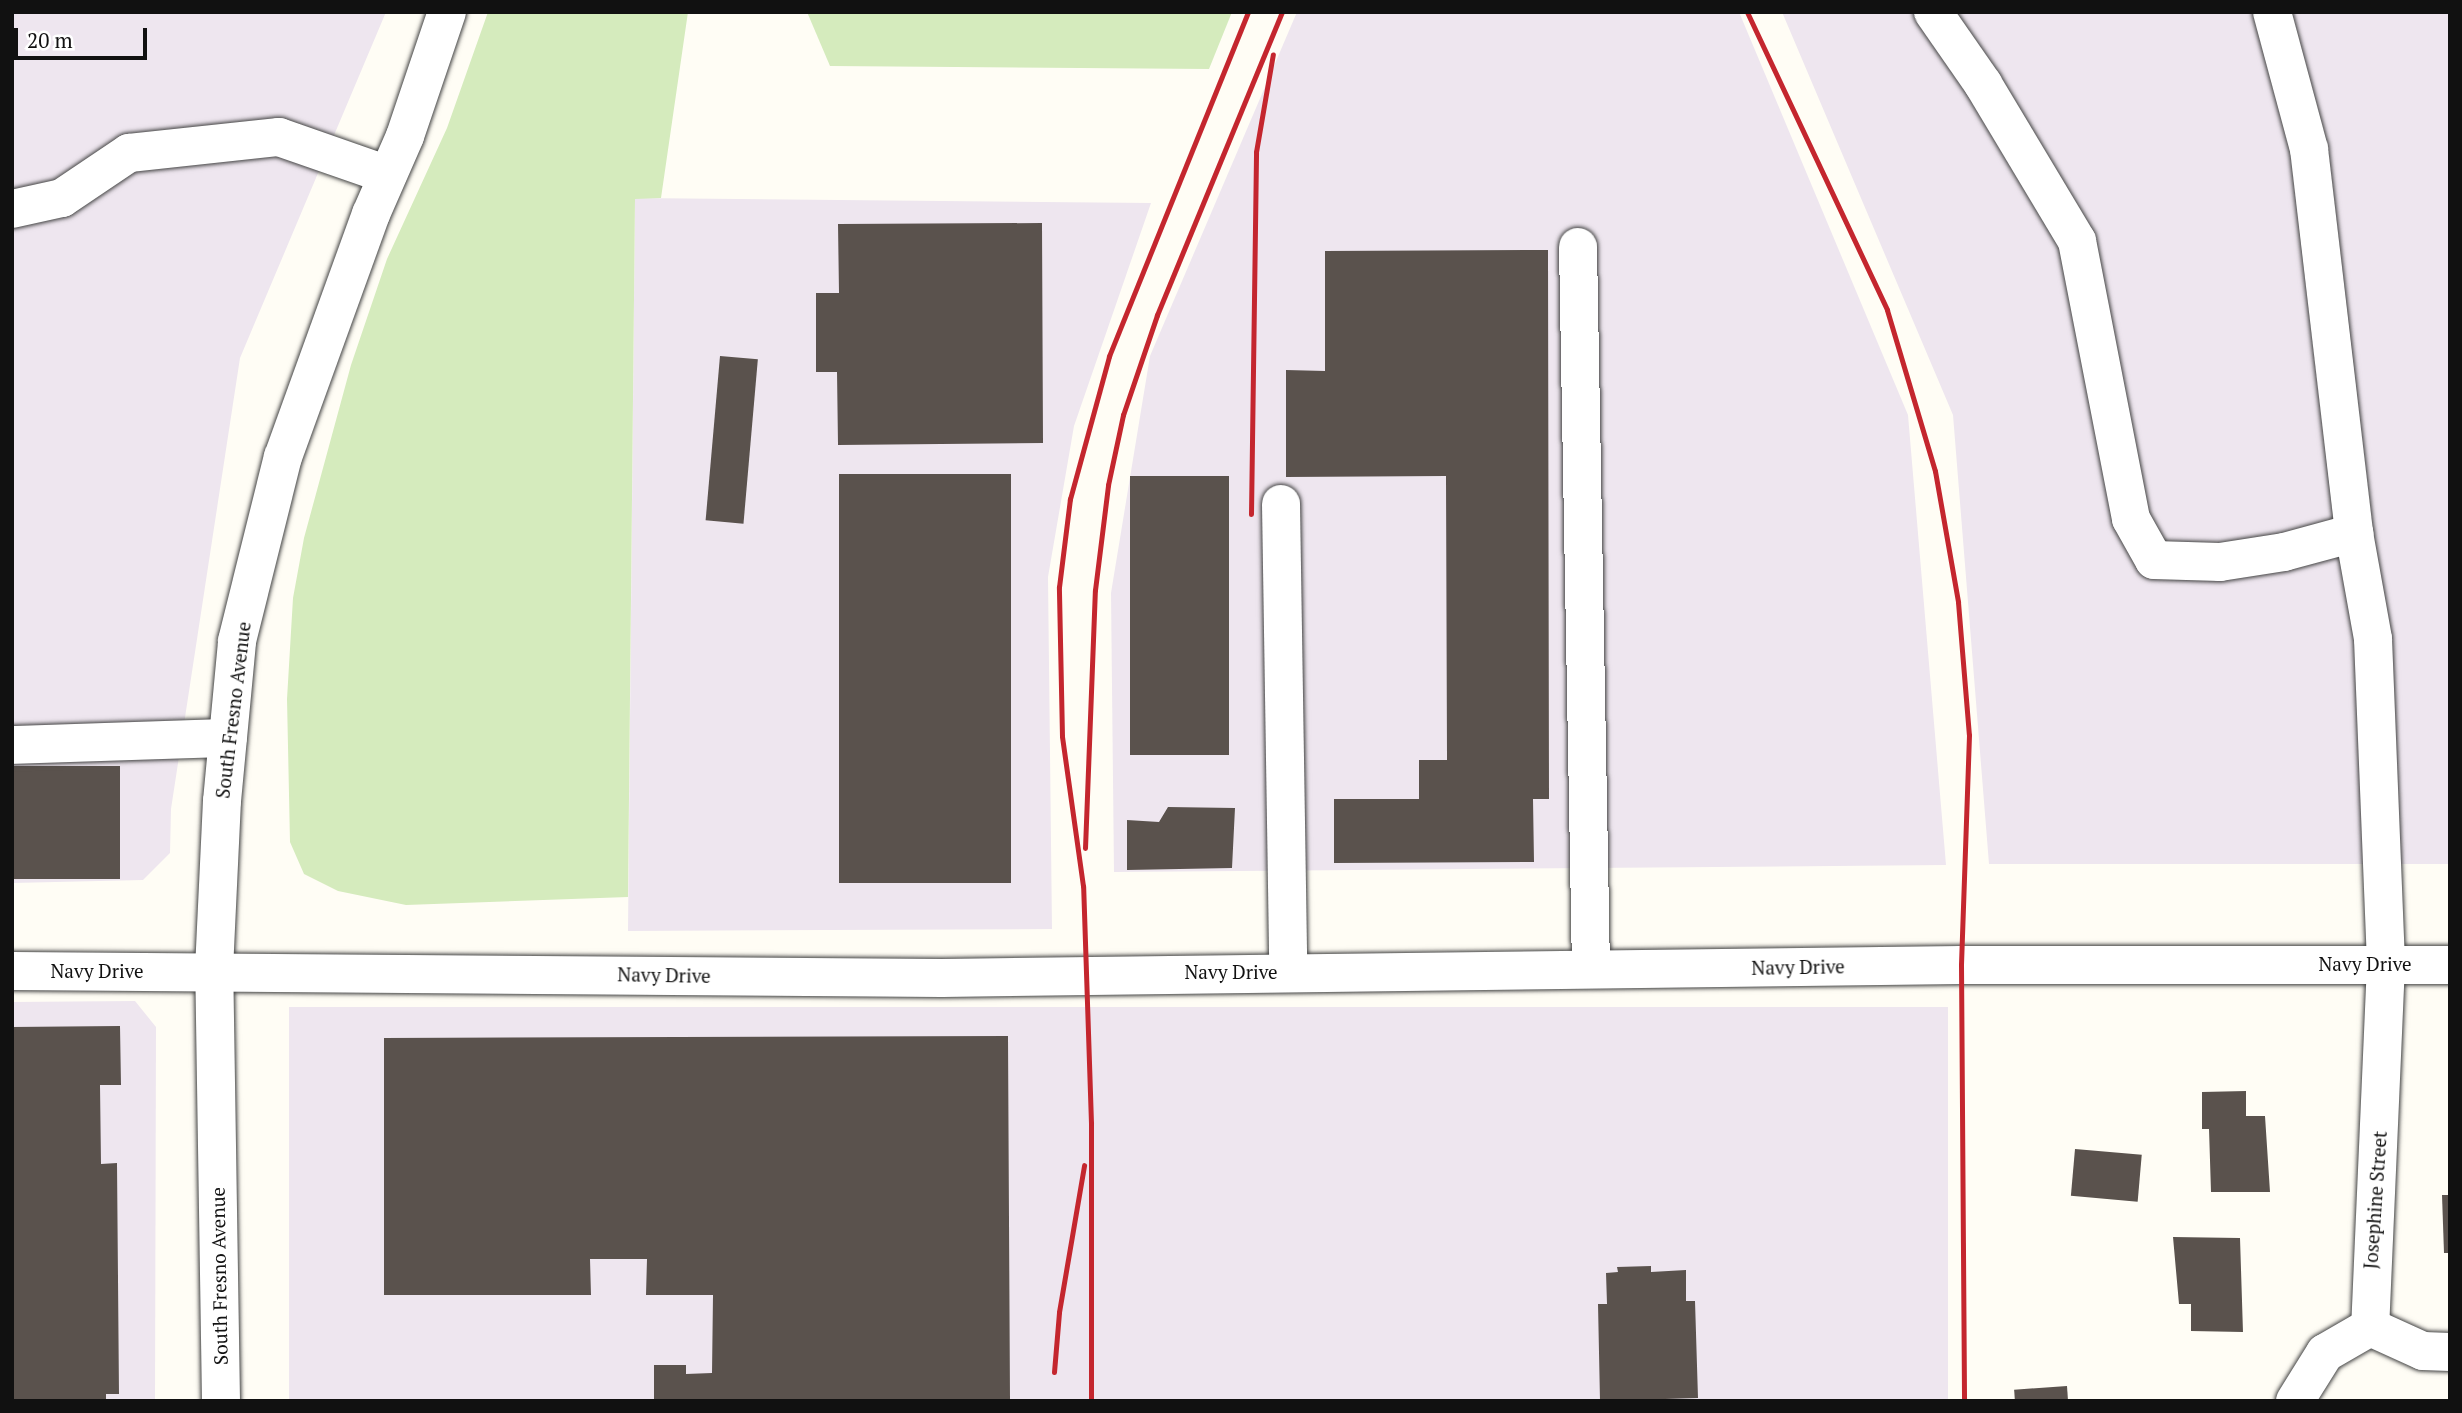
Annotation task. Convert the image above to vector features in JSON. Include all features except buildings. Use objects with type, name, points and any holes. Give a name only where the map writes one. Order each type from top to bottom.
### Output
[{"type":"street","name":"South Fresno Avenue","points":[[220,1401],[214,970],[228,738],[237,641],[283,457],[316,359],[388,176],[447,12]]},
{"type":"street","points":[[1933,12],[1983,84],[2077,241],[2132,519],[2154,560],[2220,562],[2284,552],[2354,533]]},
{"type":"street","name":"Josephine Street","points":[[2272,12],[2309,149],[2354,533],[2373,639],[2386,964],[2370,1327]]},
{"type":"street","points":[[12,208],[62,198],[129,153],[279,137],[388,176]]},
{"type":"street","points":[[1578,247],[1591,969]]},
{"type":"street","points":[[1281,504],[1288,972]]},
{"type":"street","points":[[12,745],[228,738]]},
{"type":"street","name":"Navy Drive","points":[[12,971],[214,970],[942,978],[1591,969],[2450,965]]},
{"type":"street","points":[[2295,1401],[2325,1353],[2370,1327],[2423,1351],[2450,1352]]},
{"type":"shaded area","points":[[12,12],[386,12],[240,358],[171,809],[170,853],[143,880],[12,883]]},
{"type":"shaded area","points":[[1297,12],[1739,12],[1908,415],[1946,865],[1114,872],[1111,593],[1150,356]]},
{"type":"shaded area","points":[[1782,12],[2450,12],[2450,864],[1989,864],[1953,415]]},
{"type":"shaded area","points":[[635,198],[1151,203],[1074,426],[1048,577],[1052,929],[628,931]]},
{"type":"shaded area","points":[[135,1001],[156,1027],[155,1401],[12,1401],[12,1002]]},
{"type":"shaded area","points":[[289,1007],[1948,1007],[1948,1401],[289,1401]]},
{"type":"green space","points":[[488,12],[688,12],[661,198],[635,199],[628,897],[406,905],[338,891],[304,874],[290,842],[287,699],[293,598],[304,538],[351,365],[387,259],[447,128]]},
{"type":"green space","points":[[807,12],[1232,12],[1209,69],[830,66]]},
{"type":"railway","points":[[1091,1401],[1091,1123],[1083,886],[1062,736],[1059,587],[1070,499],[1109,356],[1248,12]]},
{"type":"railway","points":[[1085,848],[1095,590],[1108,485],[1123,415],[1157,315],[1282,12]]},
{"type":"railway","points":[[1747,12],[1887,310],[1935,471],[1958,602],[1969,735],[1961,965],[1964,1401]]},
{"type":"railway","points":[[1251,514],[1256,152],[1273,54]]},
{"type":"railway","points":[[1054,1372],[1059,1312],[1084,1165]]}]
